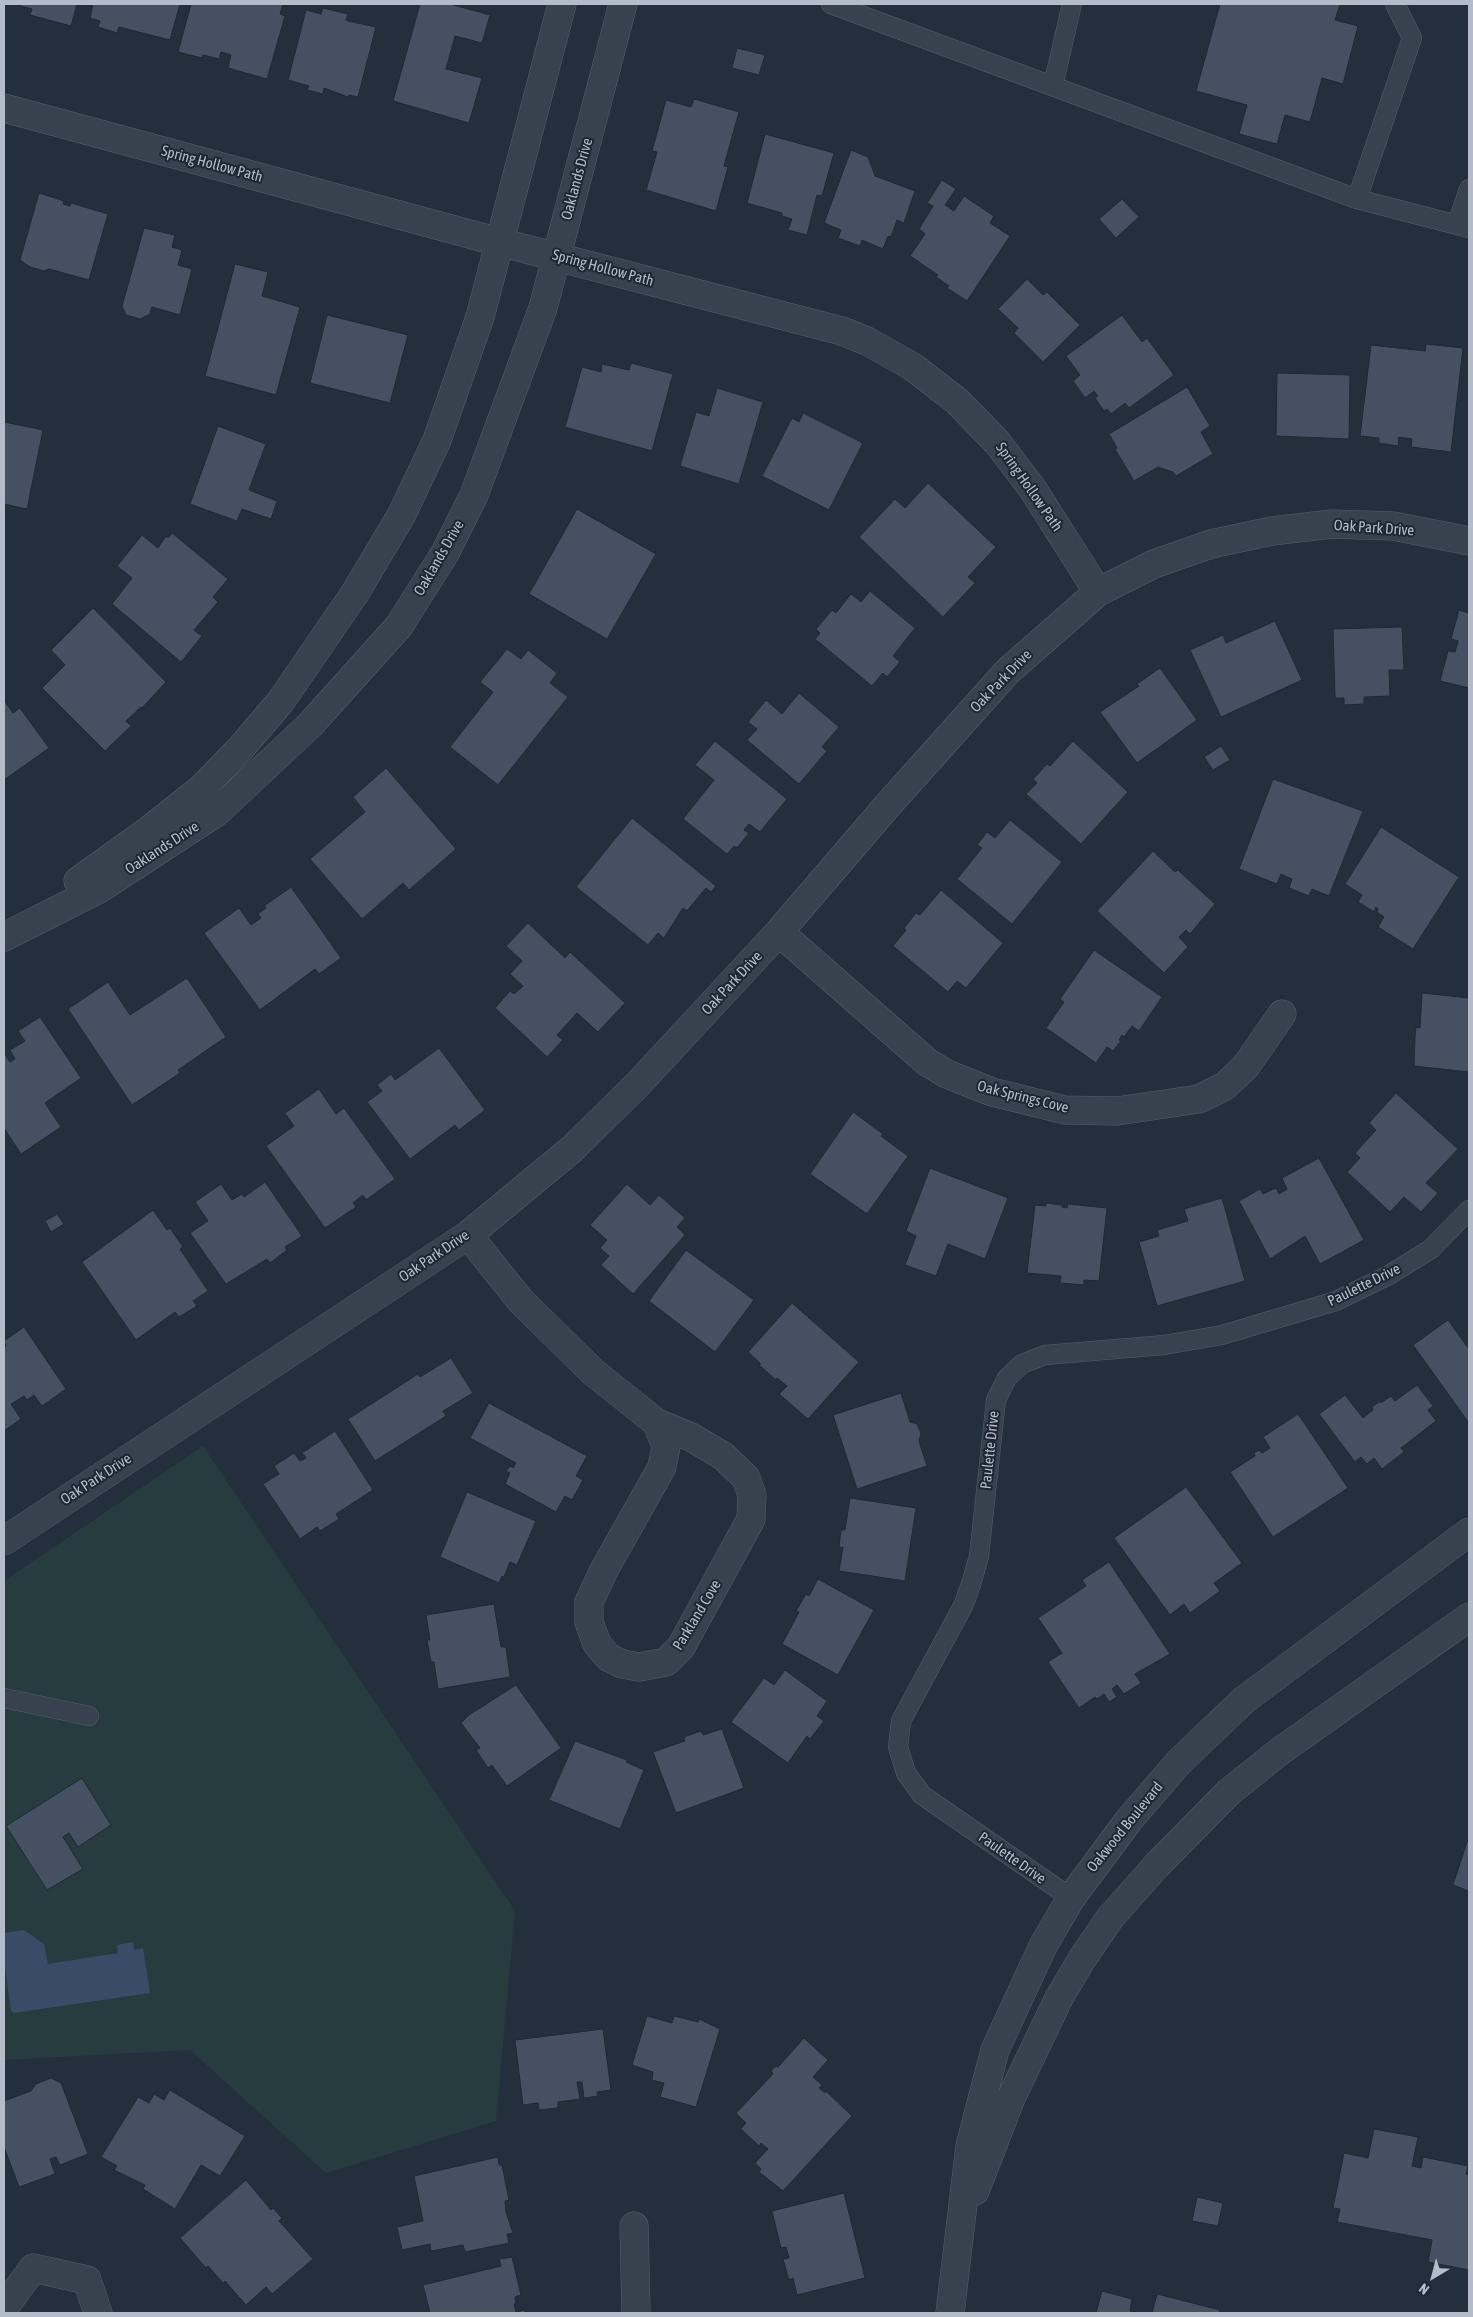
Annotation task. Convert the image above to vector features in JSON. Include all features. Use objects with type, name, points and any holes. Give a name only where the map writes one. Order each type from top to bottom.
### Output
[{"type":"street","name":"Oaklands Drive","points":[[4,934],[149,830],[201,789],[241,748],[281,701],[355,593],[402,514],[437,440],[461,375],[480,317],[562,4]]},
{"type":"street","name":"Oaklands Drive","points":[[4,938],[99,889],[217,812],[310,725],[399,626],[445,553],[474,495],[543,308],[624,4]]},
{"type":"street","name":"Spring Hollow Path","points":[[4,108],[499,242],[842,331],[867,341],[913,367],[957,401],[998,442],[1032,488],[1098,592]]},
{"type":"street","name":"Oak Park Drive","points":[[4,1541],[468,1234],[572,1149],[638,1084],[779,932],[888,805],[1008,671],[1098,592],[1162,561],[1212,544],[1272,531],[1332,524],[1393,526],[1469,541]]},
{"type":"street","name":"Oak Springs Cove","points":[[779,932],[927,1062],[947,1074],[992,1092],[1065,1110],[1117,1112],[1199,1099],[1225,1086],[1246,1066],[1282,1014]]},
{"type":"street","name":"Parkland Cove","points":[[468,1234],[520,1300],[593,1372],[657,1423],[691,1437],[723,1456],[746,1478],[752,1495],[751,1519],[681,1647],[666,1662],[638,1667],[622,1664],[608,1657],[597,1644],[589,1622],[589,1602],[604,1570],[662,1467],[666,1446],[657,1423]]},
{"type":"street","name":"Oakwood Boulevard","points":[[950,2313],[970,2146],[996,2050],[1043,1946],[1071,1898],[1129,1820],[1166,1776],[1244,1700],[1469,1532]]},
{"type":"street","name":"Oakwood Boulevard","points":[[958,2242],[990,2150],[1032,2052],[1059,1998],[1082,1959],[1110,1918],[1157,1865],[1228,1792],[1279,1752],[1469,1617]]},
{"type":"street","points":[[634,2226],[636,2313]]},
{"type":"street","points":[[4,2308],[33,2268],[87,2280],[98,2313]]},
{"type":"lane","points":[[831,4],[1358,198],[1463,226],[1469,189]]},
{"type":"lane","points":[[1053,86],[1072,4]]},
{"type":"lane","points":[[1358,198],[1412,38],[1394,4]]},
{"type":"lane","name":"Paulette Drive","points":[[1071,1898],[922,1794],[906,1773],[898,1747],[901,1721],[964,1604],[972,1581],[979,1556],[996,1400],[1007,1378],[1022,1364],[1045,1355],[1164,1345],[1222,1335],[1336,1301],[1389,1275],[1430,1249],[1469,1210]]},
{"type":"lane","points":[[4,1698],[89,1716]]},
{"type":"green space","points":[[203,1446],[515,1911],[496,2121],[326,2173],[190,2050],[4,2060],[4,1581]]},
{"type":"water","points":[[24,1930],[44,1944],[48,1964],[118,1953],[117,1945],[133,1942],[134,1950],[143,1948],[150,1993],[14,2013],[11,2011],[4,1960],[4,1933]]},
{"type":"building","points":[[21,4],[77,4],[71,26],[30,15],[32,9],[21,6]]},
{"type":"building","points":[[93,4],[180,4],[170,40],[119,27],[117,33],[98,27],[100,21],[90,18]]},
{"type":"building","points":[[191,4],[283,4],[280,14],[285,16],[267,79],[228,68],[231,55],[221,52],[219,59],[203,55],[202,58],[178,52]]},
{"type":"building","points":[[420,4],[450,4],[490,15],[482,43],[455,36],[446,69],[482,78],[469,123],[393,101]]},
{"type":"building","points":[[1220,4],[1340,4],[1335,20],[1358,26],[1343,84],[1322,78],[1310,122],[1285,115],[1277,144],[1239,134],[1247,105],[1196,91]]},
{"type":"building","points":[[323,8],[348,14],[346,20],[348,21],[376,27],[358,97],[349,95],[348,97],[324,88],[323,94],[307,90],[309,86],[288,80],[306,10],[321,14]]},
{"type":"building","points":[[737,48],[765,55],[759,75],[732,68]]},
{"type":"building","points":[[694,99],[739,112],[724,166],[728,167],[716,211],[646,190],[657,152],[652,151],[666,100],[691,107]]},
{"type":"building","points":[[765,134],[834,153],[822,196],[817,195],[807,235],[788,230],[792,219],[782,216],[782,213],[747,203]]},
{"type":"building","points":[[851,150],[868,157],[875,176],[915,191],[904,223],[897,220],[891,237],[888,236],[883,249],[862,240],[860,246],[838,238],[841,230],[824,223]]},
{"type":"building","points":[[942,180],[956,189],[945,205],[954,211],[964,196],[994,216],[990,223],[1010,236],[967,301],[947,288],[949,286],[936,277],[938,275],[910,256],[925,234],[919,229],[933,206],[927,203]]},
{"type":"building","points":[[39,193],[64,201],[63,204],[70,206],[71,203],[108,214],[89,280],[49,269],[44,271],[30,267],[20,260]]},
{"type":"building","points":[[1122,199],[1139,217],[1116,238],[1099,219]]},
{"type":"building","points":[[144,228],[175,235],[172,247],[182,250],[178,265],[192,269],[180,315],[152,307],[150,314],[140,319],[126,315],[122,306]]},
{"type":"building","points":[[235,264],[268,272],[262,296],[300,307],[276,395],[205,376]]},
{"type":"building","points":[[1027,279],[1043,295],[1047,292],[1080,325],[1043,362],[1014,333],[1018,328],[998,309]]},
{"type":"building","points":[[327,315],[408,335],[390,403],[310,383]]},
{"type":"building","points":[[1122,315],[1142,342],[1147,338],[1174,375],[1129,408],[1125,403],[1111,414],[1107,409],[1104,411],[1095,398],[1098,396],[1094,391],[1085,398],[1073,381],[1080,375],[1066,356]]},
{"type":"building","points":[[1426,344],[1463,348],[1451,452],[1411,447],[1412,439],[1399,437],[1398,446],[1379,443],[1379,438],[1360,436],[1371,345],[1425,351]]},
{"type":"building","points":[[631,363],[673,374],[652,451],[565,427],[582,367],[601,372],[602,364],[629,370]]},
{"type":"building","points":[[1277,373],[1350,375],[1349,439],[1276,436]]},
{"type":"building","points":[[1187,387],[1210,426],[1201,432],[1213,454],[1176,476],[1173,472],[1158,467],[1134,481],[1115,449],[1117,448],[1109,434]]},
{"type":"building","points":[[717,388],[763,402],[739,484],[680,466],[696,412],[709,416]]},
{"type":"building","points":[[803,413],[863,443],[829,510],[762,476],[792,418],[799,422]]},
{"type":"building","points":[[4,422],[43,430],[27,509],[4,504]]},
{"type":"building","points":[[218,426],[266,444],[249,490],[277,501],[271,519],[242,509],[237,521],[190,504]]},
{"type":"building","points":[[928,483],[996,547],[968,577],[975,583],[943,617],[859,537],[895,499],[905,508]]},
{"type":"building","points":[[577,509],[656,554],[607,639],[529,594]]},
{"type":"building","points":[[172,533],[228,579],[213,597],[218,602],[194,630],[202,636],[181,662],[112,604],[132,578],[117,566],[142,535],[158,548],[165,537],[169,537]]},
{"type":"building","points":[[870,591],[915,628],[893,656],[900,662],[887,677],[883,673],[872,686],[815,639],[820,633],[816,629],[832,610],[836,613],[851,594],[861,602]]},
{"type":"building","points":[[93,608],[166,682],[142,708],[126,721],[131,726],[105,751],[42,688],[65,665],[51,650]]},
{"type":"building","points":[[1459,610],[1469,613],[1469,688],[1440,681],[1448,651],[1455,652],[1458,641],[1451,639]]},
{"type":"building","points":[[1275,621],[1302,680],[1221,717],[1190,650],[1223,635],[1226,643]]},
{"type":"building","points":[[1402,627],[1404,670],[1389,670],[1390,696],[1364,697],[1364,704],[1344,705],[1344,698],[1335,698],[1333,629]]},
{"type":"building","points":[[507,649],[521,659],[528,650],[557,673],[550,683],[568,697],[498,785],[450,747],[493,692],[480,682]]},
{"type":"building","points":[[1160,668],[1197,720],[1137,763],[1100,712],[1139,686],[1137,684]]},
{"type":"building","points":[[799,693],[839,727],[822,747],[827,751],[799,784],[747,740],[757,729],[748,722],[766,700],[782,714]]},
{"type":"building","points":[[4,700],[13,713],[20,708],[49,748],[4,780]]},
{"type":"building","points":[[715,741],[787,799],[760,832],[749,824],[744,830],[749,833],[737,848],[734,846],[727,854],[683,819],[714,780],[695,765]]},
{"type":"building","points":[[1073,741],[1128,792],[1081,844],[1026,794],[1037,783],[1033,779],[1047,764],[1050,766]]},
{"type":"building","points":[[1221,746],[1230,760],[1213,770],[1204,757]]},
{"type":"building","points":[[386,768],[456,849],[409,890],[403,883],[362,919],[310,859],[365,812],[353,797]]},
{"type":"building","points":[[1273,779],[1363,811],[1329,896],[1312,889],[1309,896],[1289,888],[1292,879],[1281,874],[1277,884],[1239,869]]},
{"type":"building","points":[[632,818],[716,886],[711,892],[706,888],[687,911],[683,908],[664,938],[658,933],[648,945],[576,887]]},
{"type":"building","points":[[1010,820],[1062,862],[1012,924],[957,879],[982,848],[977,845],[987,832],[995,838]]},
{"type":"building","points":[[1381,827],[1459,877],[1413,949],[1378,927],[1384,917],[1377,912],[1378,909],[1376,907],[1374,912],[1358,902],[1362,895],[1345,884]]},
{"type":"building","points":[[1153,851],[1175,872],[1178,870],[1215,904],[1190,934],[1186,930],[1179,937],[1188,947],[1164,973],[1097,911]]},
{"type":"building","points":[[291,887],[341,958],[319,974],[315,969],[260,1010],[204,933],[239,908],[251,925],[261,918],[258,914],[266,908],[264,906]]},
{"type":"building","points":[[941,890],[1003,943],[966,988],[957,981],[948,992],[893,946],[906,930],[904,928],[916,913],[920,915]]},
{"type":"building","points":[[528,923],[565,958],[570,952],[625,1003],[598,1032],[577,1013],[557,1035],[563,1040],[547,1057],[495,1008],[510,991],[514,994],[523,986],[510,974],[522,961],[506,946]]},
{"type":"building","points":[[1094,950],[1162,997],[1139,1031],[1132,1026],[1124,1037],[1122,1035],[1119,1040],[1121,1041],[1113,1051],[1107,1047],[1096,1063],[1046,1028],[1064,1002],[1060,999]]},
{"type":"building","points":[[187,978],[226,1037],[178,1070],[180,1073],[132,1105],[68,1009],[108,982],[130,1015]]},
{"type":"building","points":[[1422,993],[1469,998],[1469,1072],[1414,1066],[1415,1036],[1416,1027],[1420,1028]]},
{"type":"building","points":[[40,1017],[81,1078],[45,1103],[61,1127],[21,1154],[4,1128],[4,1053],[10,1062],[15,1059],[10,1050],[25,1041],[18,1031]]},
{"type":"building","points":[[439,1048],[485,1110],[459,1130],[455,1125],[410,1159],[367,1102],[382,1091],[377,1085],[391,1074],[395,1080]]},
{"type":"building","points":[[319,1089],[336,1114],[344,1108],[395,1179],[366,1200],[363,1195],[353,1203],[356,1207],[325,1228],[266,1146],[294,1126],[285,1113]]},
{"type":"building","points":[[1396,1093],[1458,1149],[1426,1183],[1438,1193],[1421,1212],[1404,1197],[1390,1212],[1347,1172],[1360,1158],[1355,1153],[1376,1130],[1369,1123]]},
{"type":"building","points":[[853,1112],[883,1134],[881,1136],[908,1156],[867,1214],[810,1174]]},
{"type":"building","points":[[1319,1158],[1364,1240],[1320,1264],[1305,1236],[1270,1259],[1239,1201],[1260,1189],[1263,1194],[1276,1188],[1279,1194],[1287,1189],[1282,1178]]},
{"type":"building","points":[[930,1168],[1008,1198],[985,1259],[948,1244],[936,1276],[905,1265],[916,1236],[906,1231]]},
{"type":"building","points":[[265,1182],[302,1236],[285,1247],[287,1250],[270,1263],[267,1259],[226,1284],[190,1233],[208,1221],[195,1202],[221,1184],[232,1200],[242,1194],[244,1197]]},
{"type":"building","points":[[627,1184],[650,1205],[659,1195],[685,1218],[677,1227],[685,1235],[633,1294],[601,1265],[609,1256],[600,1248],[607,1240],[590,1225]]},
{"type":"building","points":[[1222,1198],[1245,1281],[1157,1306],[1139,1242],[1159,1236],[1157,1230],[1188,1221],[1184,1209]]},
{"type":"building","points":[[1046,1203],[1062,1205],[1062,1207],[1067,1208],[1068,1204],[1107,1208],[1099,1281],[1084,1280],[1084,1285],[1060,1283],[1061,1276],[1027,1273],[1035,1205],[1046,1206]]},
{"type":"building","points":[[153,1210],[167,1230],[170,1228],[183,1247],[180,1249],[208,1291],[193,1301],[197,1306],[179,1317],[175,1312],[136,1340],[82,1262]]},
{"type":"building","points":[[57,1214],[64,1224],[51,1232],[45,1221]]},
{"type":"building","points":[[686,1250],[754,1300],[715,1352],[649,1301]]},
{"type":"building","points":[[792,1303],[859,1362],[808,1419],[779,1394],[787,1386],[777,1378],[776,1380],[748,1352]]},
{"type":"building","points":[[1448,1320],[1469,1349],[1469,1423],[1413,1345]]},
{"type":"building","points":[[24,1327],[66,1389],[42,1406],[34,1395],[27,1400],[24,1396],[11,1404],[21,1419],[4,1431],[4,1348],[6,1346],[4,1341]]},
{"type":"building","points":[[451,1358],[473,1393],[443,1411],[446,1416],[375,1461],[348,1419],[418,1374],[420,1377]]},
{"type":"building","points":[[1417,1385],[1433,1406],[1428,1410],[1436,1421],[1401,1448],[1404,1452],[1382,1469],[1374,1458],[1367,1464],[1361,1457],[1355,1462],[1319,1414],[1345,1395],[1363,1418],[1380,1401],[1381,1403],[1391,1396],[1395,1401]]},
{"type":"building","points":[[901,1393],[910,1422],[917,1424],[921,1433],[919,1441],[927,1466],[857,1489],[833,1415]]},
{"type":"building","points":[[489,1403],[587,1456],[576,1476],[583,1480],[572,1500],[565,1496],[556,1512],[505,1484],[510,1473],[506,1471],[510,1466],[513,1468],[516,1463],[470,1438]]},
{"type":"building","points":[[1298,1414],[1348,1488],[1273,1537],[1230,1472],[1255,1456],[1254,1453],[1259,1450],[1262,1453],[1270,1448],[1263,1437]]},
{"type":"building","points":[[335,1431],[373,1490],[336,1514],[339,1519],[320,1531],[317,1527],[300,1539],[263,1484],[279,1474],[274,1466],[294,1453],[300,1461],[306,1458],[302,1453]]},
{"type":"building","points":[[1186,1487],[1242,1563],[1214,1583],[1220,1591],[1190,1613],[1184,1604],[1170,1615],[1114,1538]]},
{"type":"building","points":[[467,1492],[536,1521],[517,1565],[510,1562],[504,1577],[502,1576],[499,1583],[440,1557]]},
{"type":"building","points":[[850,1498],[916,1508],[905,1581],[839,1571],[843,1547],[839,1548],[841,1530],[845,1530]]},
{"type":"building","points":[[1109,1562],[1170,1654],[1135,1674],[1141,1683],[1124,1694],[1117,1685],[1112,1689],[1117,1697],[1109,1702],[1104,1694],[1097,1699],[1095,1697],[1079,1708],[1048,1662],[1062,1653],[1038,1618],[1086,1586],[1082,1580]]},
{"type":"building","points":[[818,1579],[874,1610],[838,1675],[782,1644],[799,1612],[796,1611],[806,1594],[809,1596]]},
{"type":"building","points":[[494,1604],[501,1647],[506,1647],[510,1677],[438,1689],[434,1662],[431,1662],[427,1640],[430,1640],[426,1615]]},
{"type":"building","points":[[785,1670],[827,1701],[817,1716],[824,1721],[810,1739],[807,1736],[788,1763],[731,1722],[764,1678],[774,1685]]},
{"type":"building","points":[[516,1685],[561,1748],[507,1786],[492,1765],[488,1768],[476,1750],[480,1748],[461,1723],[469,1715]]},
{"type":"building","points":[[722,1729],[744,1788],[676,1813],[653,1752],[685,1741],[684,1737],[701,1731],[703,1735]]},
{"type":"building","points":[[575,1741],[627,1760],[626,1762],[644,1770],[620,1829],[549,1800]]},
{"type":"building","points":[[82,1778],[111,1825],[78,1847],[69,1833],[63,1837],[83,1869],[47,1890],[6,1826]]},
{"type":"building","points":[[1469,1836],[1469,1891],[1453,1885]]},
{"type":"building","points":[[647,2016],[672,2023],[674,2016],[698,2022],[699,2019],[720,2029],[696,2107],[660,2097],[664,2083],[652,2080],[653,2072],[632,2065]]},
{"type":"building","points":[[603,2029],[611,2090],[597,2092],[598,2096],[584,2098],[582,2082],[577,2082],[580,2099],[558,2102],[558,2108],[539,2110],[538,2103],[523,2105],[515,2040]]},
{"type":"building","points":[[804,2038],[828,2060],[813,2077],[822,2085],[819,2088],[825,2093],[826,2091],[852,2116],[783,2191],[759,2172],[761,2169],[755,2163],[768,2149],[761,2143],[759,2146],[741,2129],[746,2123],[736,2113],[773,2074],[771,2071],[776,2066],[778,2067]]},
{"type":"building","points":[[51,2078],[61,2083],[88,2154],[60,2165],[56,2157],[50,2159],[55,2174],[19,2187],[4,2147],[4,2101],[31,2091],[36,2084]]},
{"type":"building","points":[[170,2090],[245,2136],[220,2176],[201,2165],[175,2209],[143,2189],[145,2185],[114,2170],[117,2166],[101,2157],[138,2097],[149,2103],[154,2094],[164,2100]]},
{"type":"building","points":[[1374,2129],[1418,2137],[1412,2166],[1421,2168],[1423,2157],[1468,2166],[1466,2174],[1469,2175],[1469,2270],[1428,2262],[1432,2240],[1337,2222],[1340,2209],[1333,2208],[1344,2153],[1368,2158]]},
{"type":"building","points":[[498,2157],[499,2165],[502,2165],[509,2200],[505,2201],[506,2212],[513,2233],[507,2234],[509,2243],[465,2252],[463,2245],[431,2251],[430,2244],[402,2250],[397,2227],[423,2221],[414,2176]]},
{"type":"building","points":[[246,2180],[271,2210],[273,2208],[282,2218],[279,2221],[313,2259],[272,2294],[266,2287],[246,2305],[225,2281],[223,2283],[208,2266],[206,2268],[180,2238]]},
{"type":"building","points":[[844,2193],[865,2278],[797,2295],[793,2278],[789,2280],[783,2259],[789,2258],[786,2247],[781,2248],[772,2211]]},
{"type":"building","points":[[1197,2197],[1223,2203],[1218,2226],[1192,2221]]},
{"type":"building","points":[[512,2257],[521,2295],[515,2297],[516,2304],[514,2304],[516,2312],[525,2310],[525,2313],[430,2313],[423,2285],[501,2266],[499,2259]]},
{"type":"building","points":[[1102,2291],[1132,2299],[1130,2311],[1140,2313],[1096,2313]]},
{"type":"building","points":[[1157,2294],[1220,2310],[1219,2313],[1152,2313]]}]
